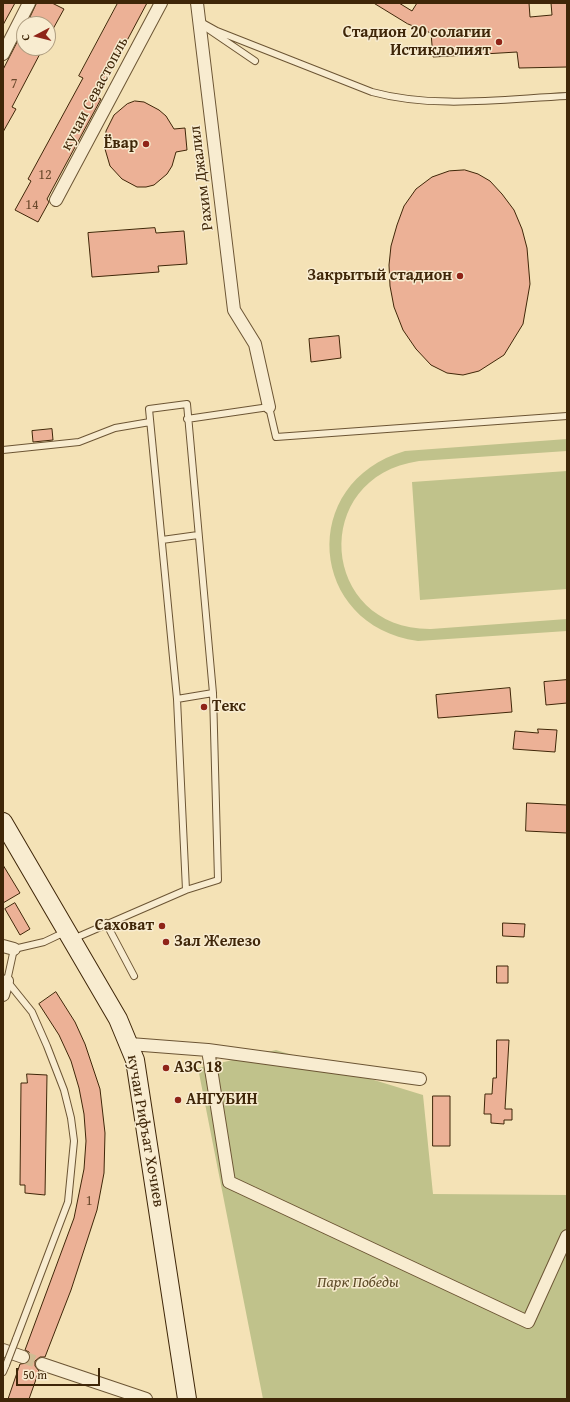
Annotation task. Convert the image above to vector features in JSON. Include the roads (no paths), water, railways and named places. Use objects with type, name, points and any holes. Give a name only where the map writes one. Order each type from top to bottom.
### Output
[{"type":"main road","name":"кучаи Рифъат Хочиев","points":[[3,822],[118,1020],[130,1044],[135,1060],[187,1399]]},
{"type":"street","points":[[3,54],[29,3]]},
{"type":"street","name":"кучаи Севастопль","points":[[56,200],[162,3]]},
{"type":"street","name":"Рахим Джалил","points":[[197,3],[234,310],[255,344],[269,408]]},
{"type":"street","points":[[3,995],[7,981]]},
{"type":"street","points":[[130,1044],[208,1050],[420,1079]]},
{"type":"street","points":[[208,1050],[229,1182],[528,1322],[567,1236]]},
{"type":"street","points":[[3,1350],[23,1357]]},
{"type":"street","points":[[42,1364],[146,1399]]},
{"type":"lane","points":[[199,21],[218,37],[255,62]]},
{"type":"lane","points":[[199,21],[218,31],[372,92],[397,99],[421,102],[567,96]]},
{"type":"lane","points":[[3,1372],[68,1202],[74,1141],[71,1118],[64,1090],[47,1046],[32,1012],[7,981],[9,948],[44,942],[106,923],[186,890],[218,880],[213,692],[187,418],[187,404],[149,409],[177,699],[186,890]]},
{"type":"lane","points":[[187,418],[269,408],[276,437],[567,416]]},
{"type":"lane","points":[[3,450],[79,442],[115,428],[150,422]]},
{"type":"lane","points":[[162,540],[198,534]]},
{"type":"lane","points":[[177,699],[213,692]]},
{"type":"lane","points":[[106,923],[134,976]]},
{"type":"tunnel","points":[[23,1357],[42,1364]]},
{"type":"place","name":"Стадион 20 солагии Истиклолият","points":[[499,42]]},
{"type":"place","name":"Ёвар","points":[[146,144]]},
{"type":"place","name":"Закрытый стадион","points":[[460,276]]},
{"type":"place","name":"Текс","points":[[204,707]]},
{"type":"place","name":"Саховат","points":[[162,926]]},
{"type":"place","name":"Зал Железо","points":[[166,942]]},
{"type":"place","name":"АЗС 18","points":[[166,1068]]},
{"type":"place","name":"АНГУБИН","points":[[178,1100]]},
{"type":"park label","name":"Парк Победы","points":[[358,1283]]}]
